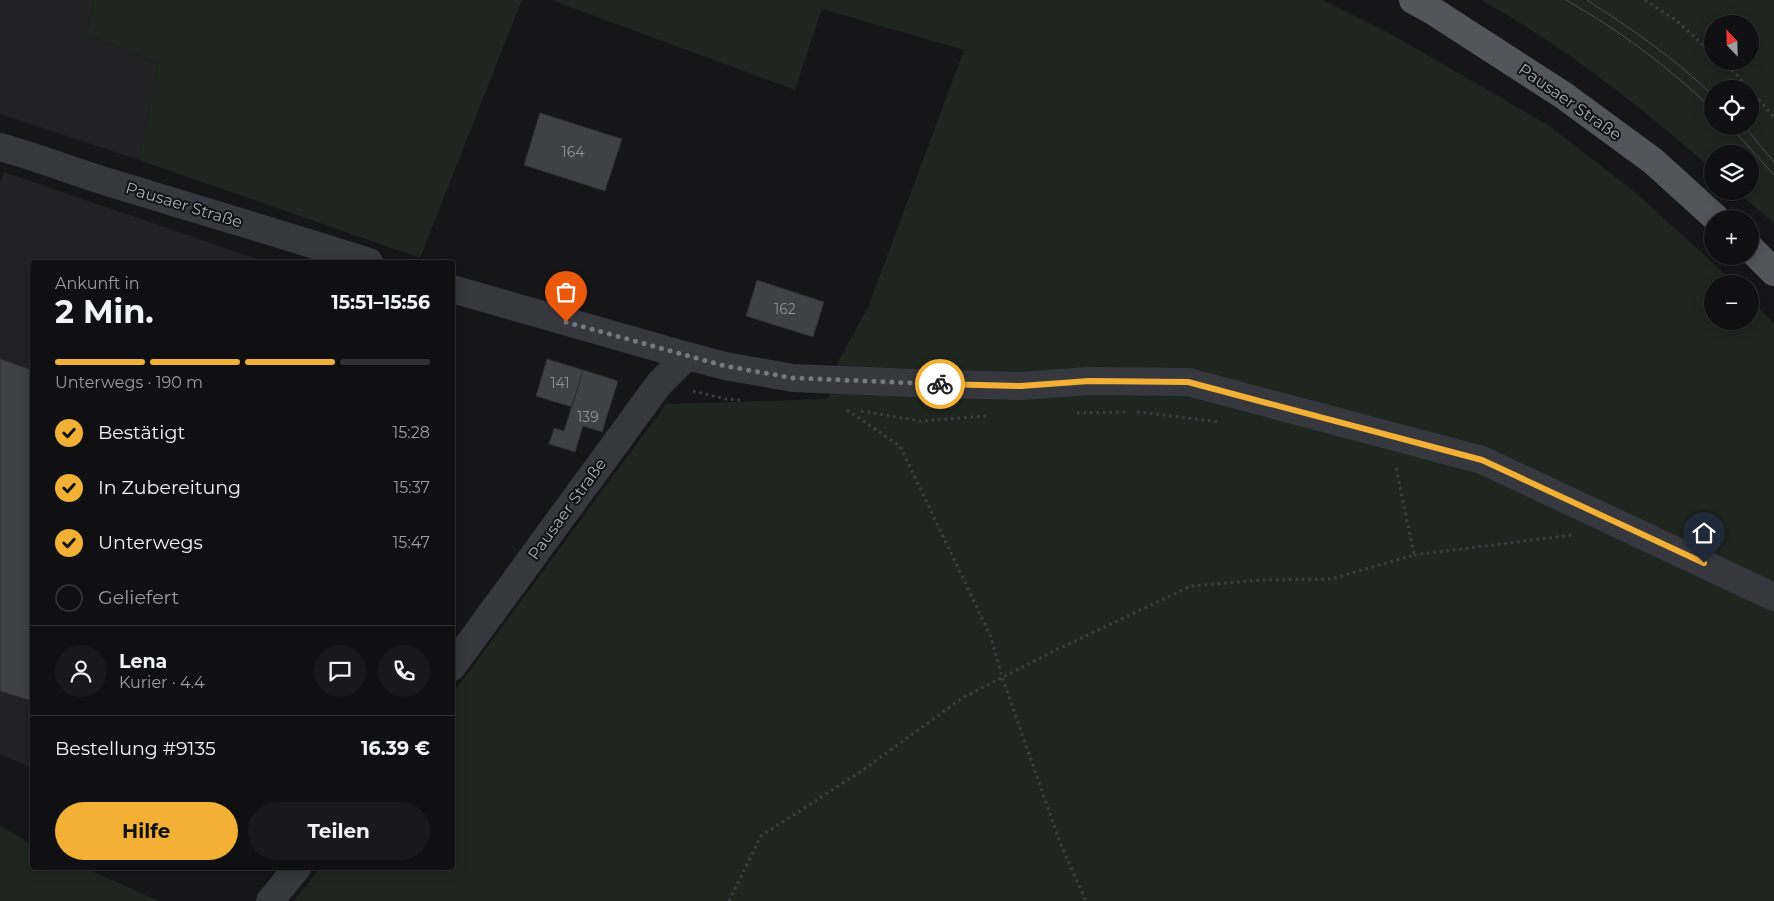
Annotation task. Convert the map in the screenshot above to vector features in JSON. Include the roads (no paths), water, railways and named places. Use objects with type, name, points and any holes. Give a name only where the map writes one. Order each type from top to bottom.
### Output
[{"type":"main road","name":"Pausaer Straße","points":[[1413,0],[1433,10],[1563,94],[1653,161],[1707,210]]},
{"type":"main road","points":[[1759,257],[1774,272]]},
{"type":"street","name":"Pausaer Straße","points":[[0,146],[35,156],[105,182],[279,233],[363,260]]},
{"type":"street","points":[[455,290],[725,366],[802,378],[1021,386],[1089,381],[1188,382],[1482,460],[1774,597]]},
{"type":"street","name":"Pausaer Straße","points":[[455,663],[659,384],[687,356]]},
{"type":"street","points":[[270,901],[295,870]]},
{"type":"tram line","points":[[1566,0],[1643,50],[1704,101]]},
{"type":"tram line","points":[[1587,0],[1668,56],[1704,87]]},
{"type":"tram line","points":[[1738,135],[1774,175]]},
{"type":"tram line","points":[[1752,135],[1774,162]]}]
